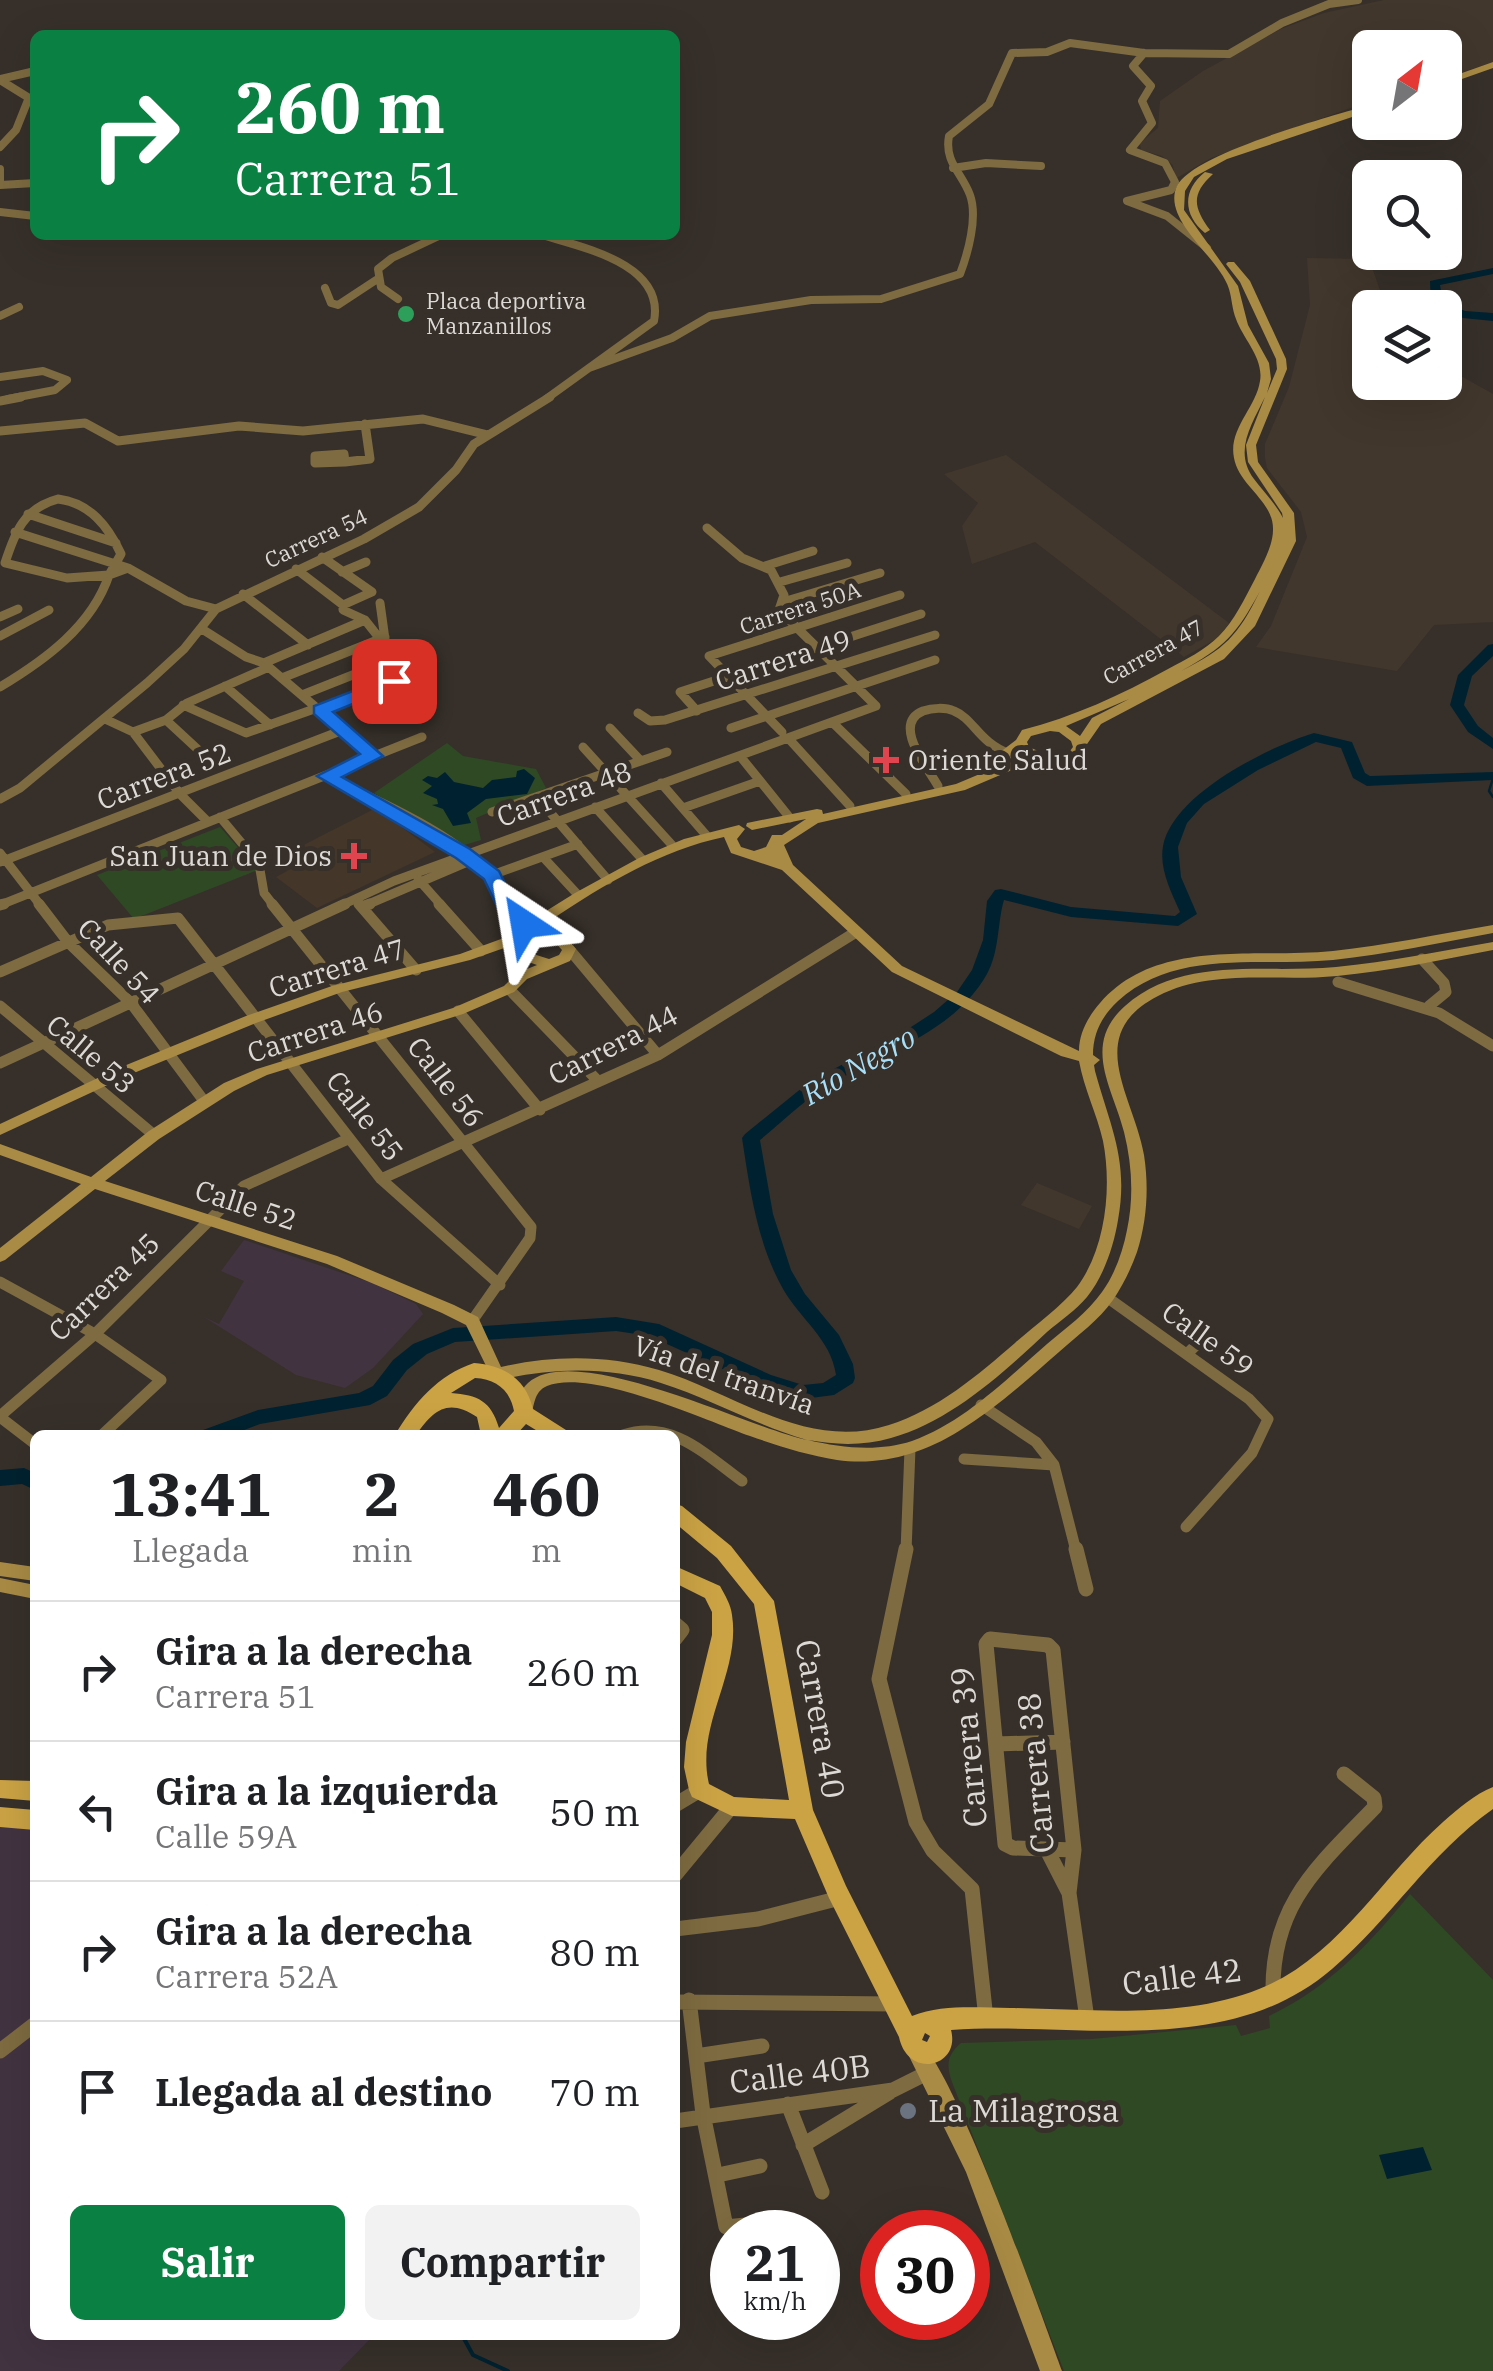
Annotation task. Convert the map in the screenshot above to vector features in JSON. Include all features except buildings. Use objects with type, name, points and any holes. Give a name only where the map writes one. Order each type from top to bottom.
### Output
[{"type":"main road","points":[[409,1430],[442,1386],[490,1367],[522,1397],[524,1412],[508,1430]]},
{"type":"main road","points":[[423,1410],[446,1400],[470,1402],[486,1413],[490,1430]]},
{"type":"main road","points":[[524,1412],[551,1430]]},
{"type":"main road","name":"Carrera 40","points":[[680,1516],[724,1552],[764,1602],[802,1810],[840,1898],[921,2039]]},
{"type":"main road","points":[[680,1576],[713,1592],[724,1620],[697,1743],[696,1776],[700,1790],[732,1806],[802,1810]]},
{"type":"main road","points":[[0,1789],[30,1791]]},
{"type":"main road","name":"Calle 42","points":[[983,2019],[1188,2014],[1234,2008],[1273,1994],[1322,1963],[1442,1837],[1493,1797]]},
{"type":"main road","points":[[0,1818],[30,1820]]},
{"type":"main road","points":[[921,2039],[983,2019]]},
{"type":"street","points":[[589,368],[672,338],[710,316],[811,300],[881,299],[954,278],[963,270],[975,208],[970,192],[953,168],[946,143],[949,136],[992,100],[1001,64],[1012,53],[1042,53],[1070,42],[1144,52],[1229,54],[1282,23],[1329,4],[1358,0]]},
{"type":"street","points":[[1144,52],[1133,66],[1151,86],[1142,101],[1152,122],[1130,150],[1164,162],[1175,182],[1170,190],[1127,201],[1134,208],[1164,215],[1194,242],[1207,248]]},
{"type":"street","points":[[1462,79],[1493,68]]},
{"type":"street","points":[[0,80],[30,72]]},
{"type":"street","points":[[0,80],[30,100]]},
{"type":"street","points":[[0,147],[16,130],[30,105]]},
{"type":"street","name":"Carrera 47","points":[[1050,726],[1078,718],[1218,644],[1237,622],[1274,552],[1280,528],[1276,515],[1238,462],[1238,444],[1266,378],[1262,357],[1238,315],[1238,294],[1179,210],[1182,184],[1194,172],[1352,117]]},
{"type":"street","name":"Carrera 47","points":[[1079,746],[1099,719],[1204,665],[1241,639],[1286,552],[1292,530],[1288,513],[1252,462],[1251,445],[1282,368],[1244,281],[1197,220],[1190,205],[1192,191],[1204,176],[1352,118]]},
{"type":"street","points":[[953,168],[986,163],[1040,166]]},
{"type":"street","points":[[0,169],[0,185],[30,183]]},
{"type":"street","points":[[0,212],[30,215]]},
{"type":"street","points":[[398,298],[380,288],[376,280],[378,269],[430,240]]},
{"type":"street","name":"Carrera 54","points":[[0,799],[20,788],[105,719],[202,629],[216,609],[377,532],[419,507],[456,470],[474,444],[519,419],[654,322],[657,308],[643,278],[626,266],[556,240]]},
{"type":"street","points":[[325,288],[331,302],[342,305],[376,280]]},
{"type":"street","points":[[0,316],[18,307]]},
{"type":"street","points":[[1248,337],[1255,330],[1270,337]]},
{"type":"street","points":[[0,377],[44,372],[62,375],[67,380],[55,390],[0,401]]},
{"type":"street","points":[[0,431],[85,423],[118,441],[239,426],[303,431],[430,420],[488,435]]},
{"type":"street","points":[[346,462],[370,459],[365,424]]},
{"type":"street","points":[[0,687],[48,655],[100,601],[105,579],[112,563],[121,554],[94,512],[72,500],[58,497],[28,514],[16,532],[5,563],[38,574],[105,579],[128,568]]},
{"type":"street","points":[[28,514],[116,543]]},
{"type":"street","points":[[707,528],[742,558],[765,566],[780,582],[783,602],[779,610],[858,686]]},
{"type":"street","points":[[16,532],[128,568],[186,601],[216,609]]},
{"type":"street","points":[[765,566],[813,551]]},
{"type":"street","points":[[322,557],[372,594],[344,604]]},
{"type":"street","points":[[342,572],[366,562]]},
{"type":"street","points":[[780,582],[847,562]]},
{"type":"street","points":[[296,569],[344,604]]},
{"type":"street","points":[[783,602],[880,573]]},
{"type":"street","points":[[243,594],[337,657]]},
{"type":"street","name":"Carrera 50A","points":[[726,675],[709,658],[711,655],[900,595]]},
{"type":"street","points":[[302,694],[388,660],[380,603]]},
{"type":"street","points":[[344,604],[343,610],[366,620],[382,638]]},
{"type":"street","points":[[0,617],[18,608]]},
{"type":"street","points":[[0,636],[49,610]]},
{"type":"street","points":[[697,711],[680,693],[682,690],[921,614]]},
{"type":"street","points":[[133,732],[166,720],[182,706],[266,664],[366,620]]},
{"type":"street","points":[[202,629],[246,657],[266,664],[374,756]]},
{"type":"street","name":"Carrera 49","points":[[641,716],[666,720],[935,634]]},
{"type":"street","points":[[282,678],[382,638]]},
{"type":"street","points":[[731,728],[935,660]]},
{"type":"street","points":[[726,675],[850,806]]},
{"type":"street","points":[[182,706],[246,733],[394,681]]},
{"type":"street","points":[[225,686],[270,725]]},
{"type":"street","name":"Carrera 48","points":[[359,904],[627,794],[876,706],[858,686]]},
{"type":"street","points":[[938,786],[909,735],[911,720],[920,712],[940,708],[958,712],[990,747],[1010,754]]},
{"type":"street","points":[[105,719],[133,732],[180,794],[208,822]]},
{"type":"street","points":[[166,720],[206,757]]},
{"type":"street","points":[[832,722],[906,794]]},
{"type":"street","points":[[752,826],[938,786],[1010,754],[1030,730],[1050,726],[1069,732],[1079,746],[1074,754],[1058,760],[1010,766],[960,787],[814,820],[772,850],[756,855]]},
{"type":"street","points":[[610,728],[642,761]]},
{"type":"street","name":"Carrera 52","points":[[2,858],[343,730]]},
{"type":"street","points":[[0,905],[422,737]]},
{"type":"street","points":[[1021,742],[1032,756],[1058,760]]},
{"type":"street","points":[[583,747],[677,844],[733,847],[787,867],[898,969],[1066,1054],[1086,1057],[1112,1074]]},
{"type":"street","points":[[492,812],[667,752]]},
{"type":"street","points":[[740,756],[790,818]]},
{"type":"street","points":[[327,776],[468,857],[492,875],[513,920],[508,941],[522,954],[548,964]]},
{"type":"street","points":[[683,808],[760,781]]},
{"type":"street","points":[[661,783],[706,835]]},
{"type":"street","points":[[537,797],[608,880]]},
{"type":"street","points":[[595,807],[642,860]]},
{"type":"street","name":"Calle 56","points":[[220,818],[259,864],[264,892],[532,1231],[500,1285]]},
{"type":"street","points":[[752,826],[772,831],[787,867]]},
{"type":"street","name":"Carrera 47","points":[[0,1130],[93,1084],[258,1018],[342,988],[508,941],[642,860],[706,835],[752,826]]},
{"type":"street","points":[[733,847],[730,838],[737,830]]},
{"type":"street","points":[[492,875],[578,844]]},
{"type":"street","points":[[543,857],[579,896]]},
{"type":"street","name":"Calle 54","points":[[2,858],[68,942],[131,1003],[204,1101]]},
{"type":"street","points":[[417,878],[481,951]]},
{"type":"street","points":[[0,1063],[295,928],[359,904],[416,970]]},
{"type":"street","name":"Calle 55","points":[[68,942],[116,923],[178,918],[381,1179],[500,1285]]},
{"type":"street","points":[[513,920],[538,922],[658,1055]]},
{"type":"street","points":[[1086,1057],[1088,1034],[1104,1008],[1125,987],[1160,969],[1197,961],[1330,955],[1493,928]]},
{"type":"street","name":"Carrera 44","points":[[381,1179],[658,1055],[856,932]]},
{"type":"street","points":[[0,972],[68,942]]},
{"type":"street","points":[[1086,1057],[1108,1048],[1125,1014],[1149,994],[1177,982],[1212,976],[1338,977],[1493,946]]},
{"type":"street","points":[[1330,955],[1338,959],[1379,952],[1386,957],[1343,966],[1338,977]]},
{"type":"street","name":"Carrera 46","points":[[0,1256],[204,1101],[262,1072],[458,1011],[509,989],[522,976],[570,955]]},
{"type":"street","points":[[1422,959],[1444,983],[1446,992],[1429,1006]]},
{"type":"street","points":[[1338,977],[1450,1015],[1493,1046]]},
{"type":"street","points":[[509,989],[598,1081]]},
{"type":"street","name":"Calle 53","points":[[0,1006],[154,1136]]},
{"type":"street","points":[[458,1011],[540,1110]]},
{"type":"street","name":"Vía del tranvía","points":[[524,1412],[528,1393],[538,1382],[583,1378],[678,1399],[779,1439],[835,1453],[910,1449],[938,1438],[1108,1298],[1130,1246],[1140,1178],[1108,1048]]},
{"type":"street","name":"Vía del tranvía","points":[[490,1367],[618,1367],[678,1383],[782,1428],[828,1437],[886,1433],[938,1409],[965,1391],[1081,1293],[1100,1259],[1112,1214],[1113,1169],[1109,1139],[1086,1057]]},
{"type":"street","name":"Carrera 45","points":[[0,1417],[95,1334],[244,1186],[348,1138]]},
{"type":"street","name":"Calle 52","points":[[0,1148],[92,1183],[332,1260],[472,1321]]},
{"type":"street","points":[[0,1282],[95,1334],[161,1380],[107,1430]]},
{"type":"street","points":[[490,1367],[472,1321],[500,1285]]},
{"type":"street","name":"Calle 59","points":[[1108,1298],[1268,1419],[1268,1428],[1252,1453],[1186,1527]]},
{"type":"street","points":[[1187,1354],[1207,1334]]},
{"type":"street","points":[[982,1405],[1036,1442],[1054,1465],[1086,1590]]},
{"type":"street","points":[[0,1417],[30,1440]]},
{"type":"street","points":[[637,1430],[648,1426],[664,1430]]},
{"type":"street","points":[[680,1441],[742,1481]]},
{"type":"street","name":"Carrera 39","points":[[910,1449],[911,1479],[900,1587],[879,1661],[883,1700],[916,1822],[933,1850],[972,1889],[983,2019]]},
{"type":"street","points":[[964,1459],[1054,1465]]},
{"type":"street","points":[[0,1569],[30,1573]]},
{"type":"street","points":[[0,1585],[30,1591]]},
{"type":"street","name":"Carrera 39","points":[[987,1641],[1009,1847],[1048,1850]]},
{"type":"street","name":"Carrera 38","points":[[987,1641],[1052,1648],[1074,1850],[1069,1893],[1087,2018]]},
{"type":"street","points":[[996,1744],[1063,1742]]},
{"type":"street","points":[[1273,1994],[1270,1965],[1274,1938],[1292,1896],[1375,1808],[1374,1798],[1344,1774]]},
{"type":"street","points":[[680,1802],[700,1790]]},
{"type":"street","points":[[680,1869],[732,1806]]},
{"type":"street","points":[[1048,1850],[1074,1850]]},
{"type":"street","name":"Carrera 38","points":[[1048,1850],[1069,1893]]},
{"type":"street","points":[[680,1928],[758,1919],[840,1898]]},
{"type":"street","points":[[723,2210],[703,2114],[696,2056],[682,2001],[921,2039]]},
{"type":"street","points":[[0,2051],[30,2028]]},
{"type":"street","name":"Calle 40B","points":[[680,2119],[893,2090],[921,2039]]},
{"type":"street","name":"Carrera 40","points":[[921,2039],[975,2165],[1051,2371]]},
{"type":"street","points":[[696,2056],[762,2046]]},
{"type":"street","points":[[803,2145],[893,2090]]},
{"type":"street","points":[[788,2104],[822,2192]]},
{"type":"street","points":[[718,2175],[760,2166]]},
{"type":"shaded area","points":[[1384,0],[1493,0],[1493,62],[1462,72],[1462,30],[1352,30],[1352,107],[1211,158],[1175,179],[1173,165],[1162,156],[1141,150],[1140,143],[1158,128],[1160,101],[1203,71],[1281,29],[1324,13]]},
{"type":"shaded area","points":[[1307,258],[1352,259],[1352,270],[1373,270],[1380,290],[1352,290],[1352,400],[1462,400],[1462,377],[1493,394],[1493,622],[1434,625],[1397,671],[1256,647],[1271,626],[1307,537],[1301,512],[1267,468],[1265,444],[1289,387],[1310,305]]},
{"type":"shaded area","points":[[1006,455],[1229,623],[1218,638],[1184,657],[1035,542],[972,564],[962,526],[978,503],[944,474]]},
{"type":"shaded area","name":"San Juan de Dios","points":[[376,808],[435,852],[317,908],[276,877],[287,871],[274,860]]},
{"type":"shaded area","points":[[1037,1183],[1092,1206],[1079,1229],[1021,1205]]},
{"type":"shaded area","points":[[244,1240],[372,1283],[416,1304],[423,1314],[373,1368],[345,1388],[296,1375],[204,1317],[219,1324],[244,1281],[221,1271]]},
{"type":"shaded area","points":[[0,1826],[30,1827],[30,2340],[369,2340],[339,2371],[0,2371]]},
{"type":"green space","points":[[447,743],[463,756],[536,769],[546,788],[476,818],[481,840],[461,846],[374,793]]},
{"type":"green space","points":[[220,827],[258,870],[134,919],[97,875]]},
{"type":"green space","points":[[1410,1894],[1493,1980],[1493,2371],[1064,2371],[952,2082],[950,2056],[961,2043],[1092,2039],[1236,2025],[1241,2036],[1270,2028],[1269,2016],[1310,1992],[1347,1963]]},
{"type":"water","points":[[524,769],[535,778],[527,794],[486,799],[467,813],[471,823],[453,826],[443,809],[432,805],[438,804],[437,799],[423,793],[432,786],[422,780],[428,776],[437,778],[445,772],[454,782],[483,788],[492,780],[516,777],[517,771]]},
{"type":"water","points":[[1423,2147],[1432,2170],[1387,2179],[1379,2155]]},
{"type":"waterway","name":"Río Negro","points":[[1493,271],[1434,283],[1437,304],[1463,314],[1493,317]]},
{"type":"waterway","name":"Río Negro","points":[[1493,648],[1465,675],[1457,705],[1473,729],[1493,745]]},
{"type":"waterway","name":"Río Negro","points":[[223,1430],[258,1417],[363,1400],[380,1391],[400,1365],[420,1349],[453,1335],[616,1324],[652,1329],[765,1380],[803,1392],[827,1390],[846,1378],[844,1364],[833,1340],[798,1299],[782,1270],[764,1214],[751,1138],[814,1087],[914,1033],[963,996],[980,971],[991,940],[995,901],[1001,894],[1071,912],[1178,921],[1189,914],[1173,877],[1171,847],[1180,822],[1198,801],[1223,783],[1314,737],[1347,745],[1358,775],[1367,781],[1493,776]]},
{"type":"waterway","points":[[1493,778],[1489,791],[1493,797]]},
{"type":"waterway","name":"Río Negro","points":[[0,1478],[24,1476],[30,1479]]},
{"type":"waterway","points":[[465,2340],[473,2355],[508,2371]]},
{"type":"place","name":"Placa deportiva Manzanillos","points":[[406,314]]},
{"type":"place","name":"Oriente Salud","points":[[886,760]]},
{"type":"place","name":"San Juan de Dios","points":[[354,856]]},
{"type":"place","name":"La Milagrosa","points":[[908,2111]]},
{"type":"route","points":[[394,681],[320,710],[374,756],[327,776],[397,814],[492,875],[513,920],[524,924]]}]
